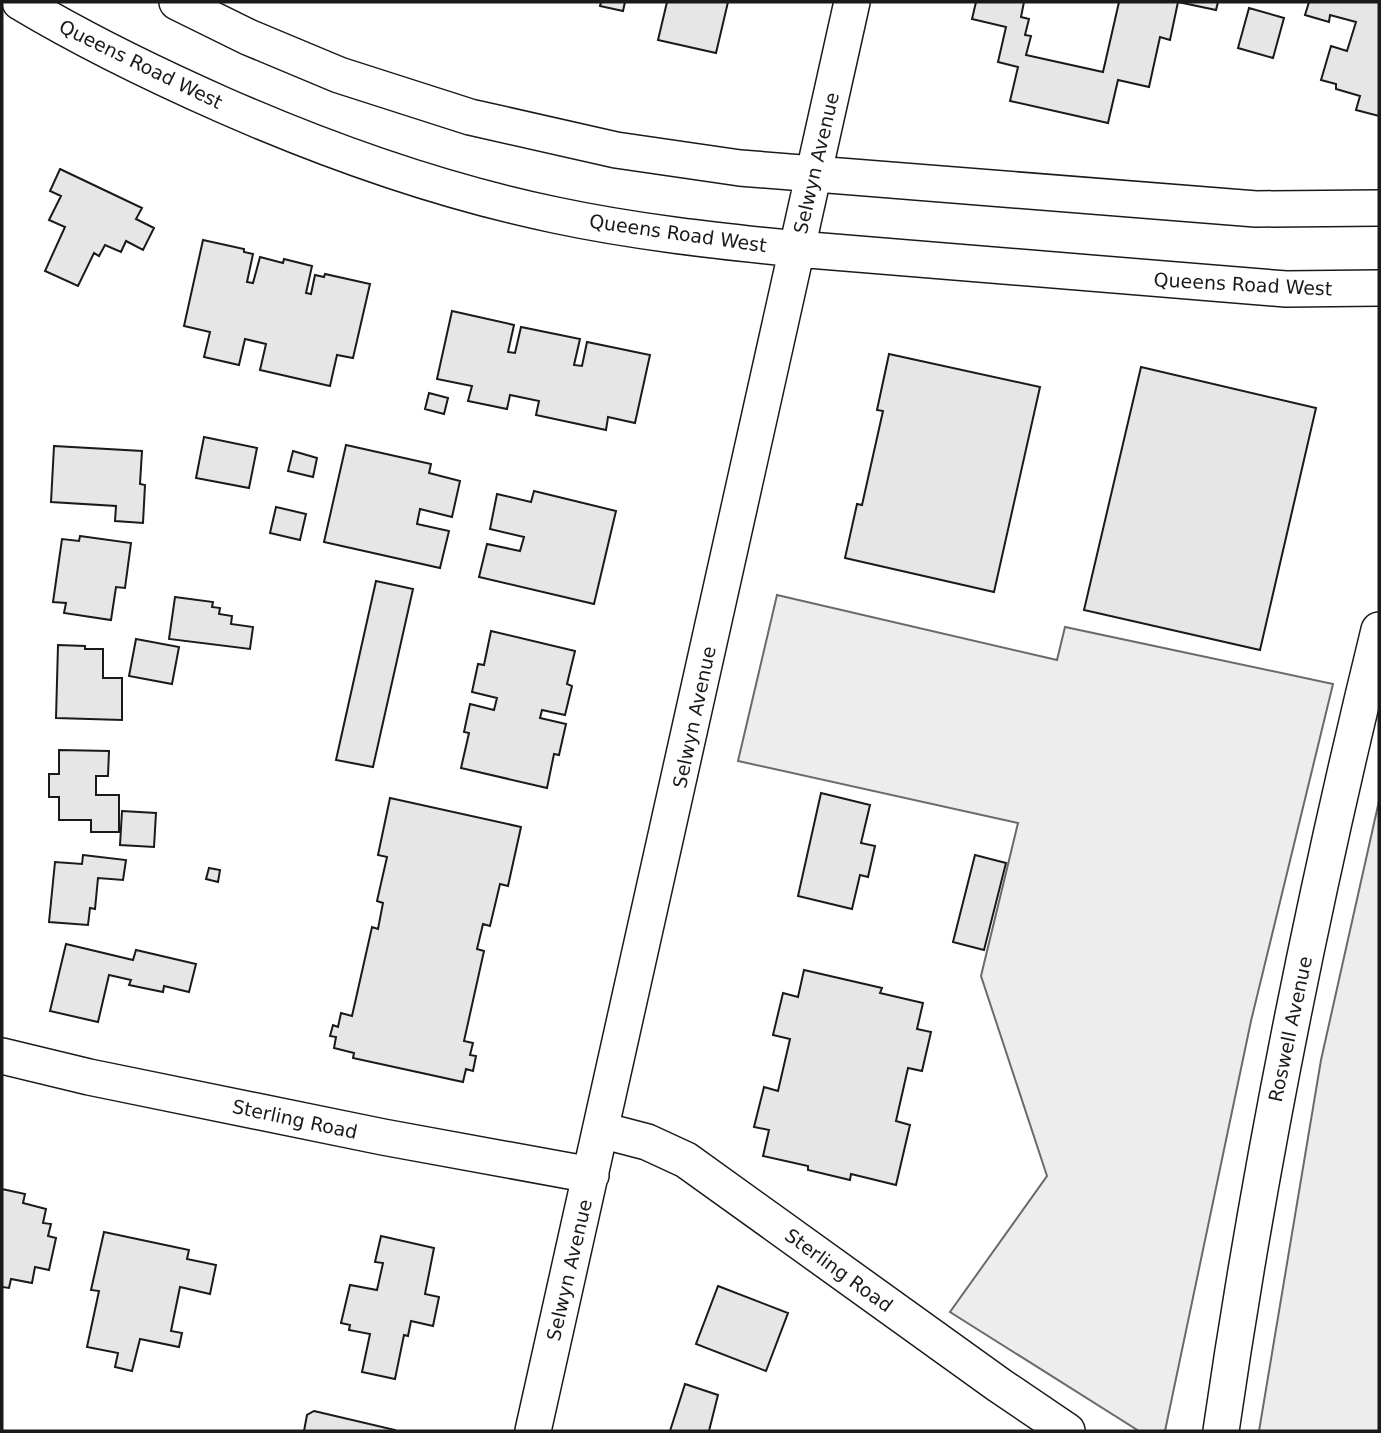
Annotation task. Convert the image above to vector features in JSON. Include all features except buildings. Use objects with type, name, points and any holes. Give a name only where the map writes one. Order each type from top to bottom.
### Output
[{"type":"street","name":"Queens Road West","points":[[20,2],[84,39],[179,86],[279,130],[419,180],[557,215],[740,244],[1286,289],[1379,288]]},
{"type":"street","points":[[177,2],[248,37],[339,75],[470,117],[616,150],[740,168],[1256,209],[1379,208]]},
{"type":"street","name":"Selwyn Avenue","points":[[533,1431],[852,2]]},
{"type":"street","name":"Roswell Avenue","points":[[1221,1431],[1242,1288],[1277,1091],[1322,876],[1379,630]]},
{"type":"street","name":"Sterling Road","points":[[2,1056],[89,1077],[345,1130],[590,1175]]},
{"type":"street","name":"Sterling Road","points":[[601,1130],[647,1142],[686,1160],[1067,1431]]},
{"type":"shaded area","points":[[777,595],[1057,660],[1065,627],[1333,684],[1251,1021],[1165,1431],[1139,1431],[950,1312],[1047,1176],[981,976],[1018,823],[738,761]]},
{"type":"shaded area","points":[[1379,801],[1379,1431],[1259,1431],[1321,1060]]}]
